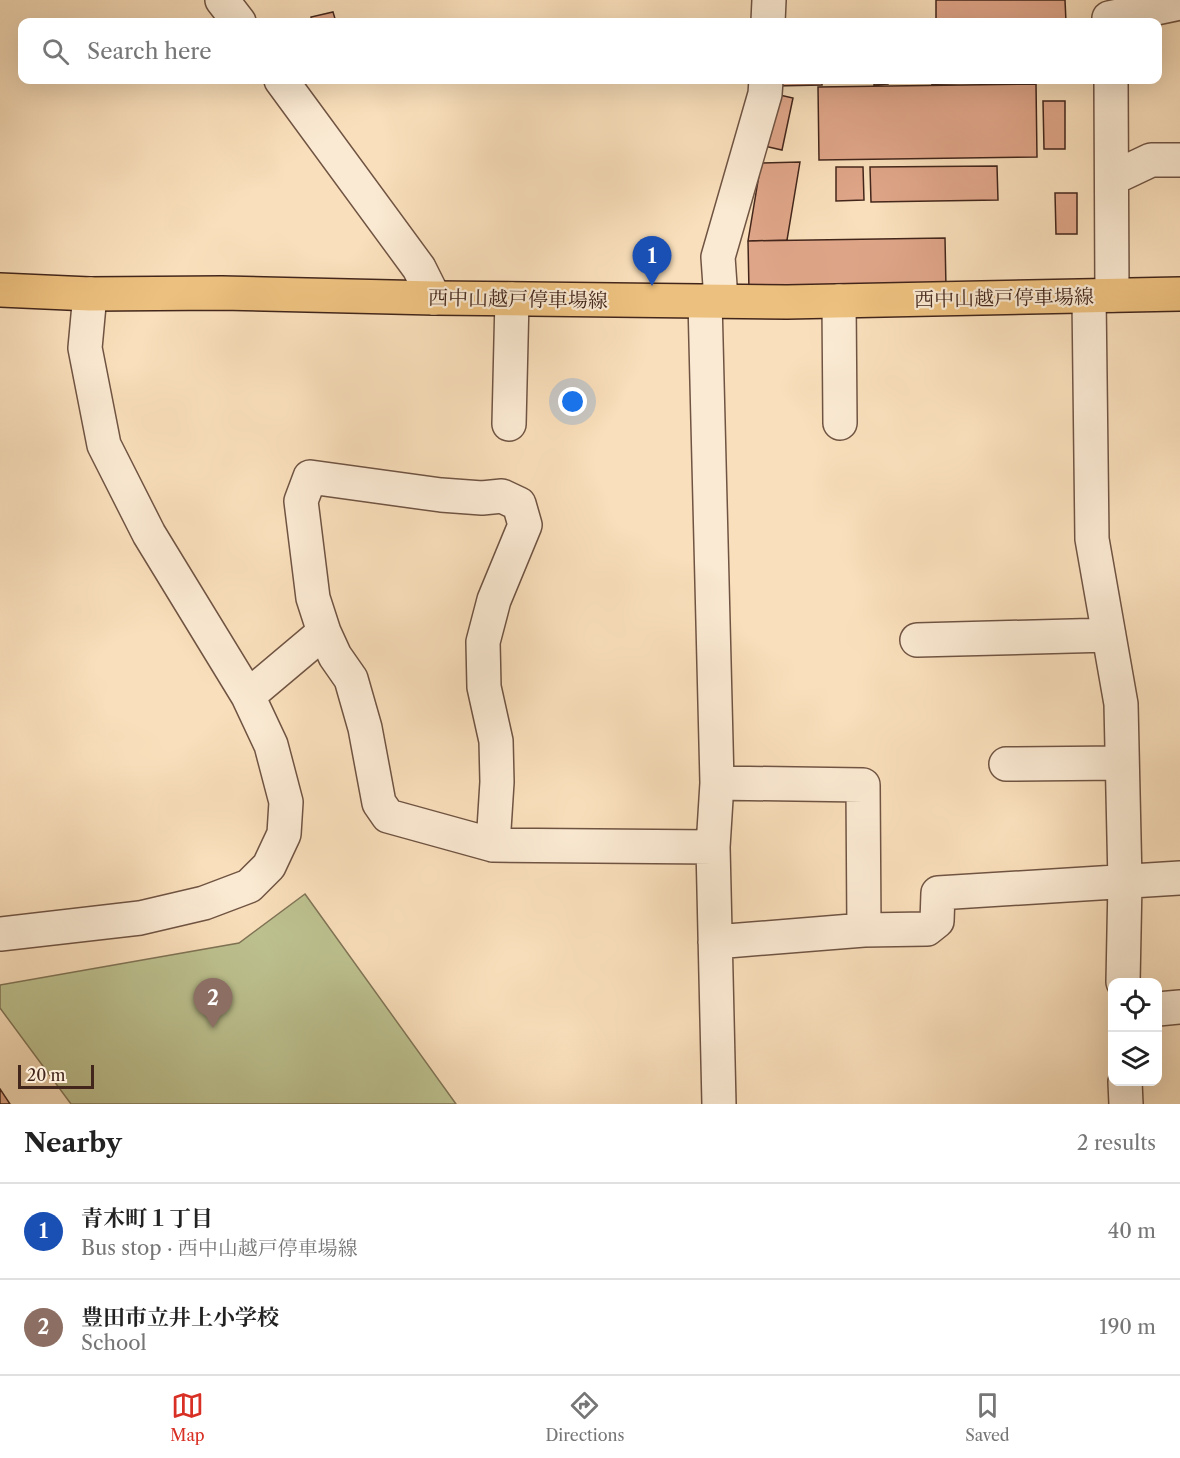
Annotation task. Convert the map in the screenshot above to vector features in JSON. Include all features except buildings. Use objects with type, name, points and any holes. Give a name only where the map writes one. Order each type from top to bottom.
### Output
[{"type":"main road","name":"西中山越戸停車場線","points":[[0,290],[90,294],[222,293],[787,302],[1180,294]]},
{"type":"street","points":[[222,0],[236,18]]},
{"type":"street","points":[[768,18],[769,0]]},
{"type":"street","points":[[1109,13],[1180,3]]},
{"type":"street","points":[[284,84],[419,268],[435,298]]},
{"type":"street","points":[[718,1104],[713,847],[717,783],[713,300],[718,257],[765,94],[766,84]]},
{"type":"street","points":[[1110,84],[1113,178],[1101,296],[1092,539],[1121,704],[1125,882],[1123,978]]},
{"type":"street","points":[[1113,178],[1151,160],[1180,160]]},
{"type":"street","points":[[0,934],[140,918],[204,903],[249,886],[269,866],[284,834],[285,802],[271,745],[248,696],[149,534],[104,445],[85,348],[90,294]]},
{"type":"street","points":[[509,424],[512,299]]},
{"type":"street","points":[[839,301],[840,423]]},
{"type":"street","points":[[492,845],[497,782],[496,741],[484,687],[483,642],[494,600],[525,525],[519,504],[502,496],[482,498],[441,495],[310,477],[301,501],[313,598],[335,656],[351,679],[365,728],[379,803],[388,816],[492,845],[713,847]]},
{"type":"street","points":[[248,696],[324,632]]},
{"type":"street","points":[[917,640],[1109,635]]},
{"type":"street","points":[[1006,764],[1122,763]]},
{"type":"street","points":[[717,783],[863,785],[864,930]]},
{"type":"street","points":[[715,942],[864,930],[927,929],[937,921],[938,893],[1180,878]]},
{"type":"street","points":[[1162,1009],[1180,1007]]},
{"type":"street","points":[[1125,1086],[1126,1104]]},
{"type":"green space","points":[[305,894],[456,1104],[71,1104],[0,1008],[0,985],[239,943]]},
{"type":"place","name":"青木町１丁目","points":[[652,286]]},
{"type":"place","name":"豊田市立井上小学校","points":[[213,1028]]}]
